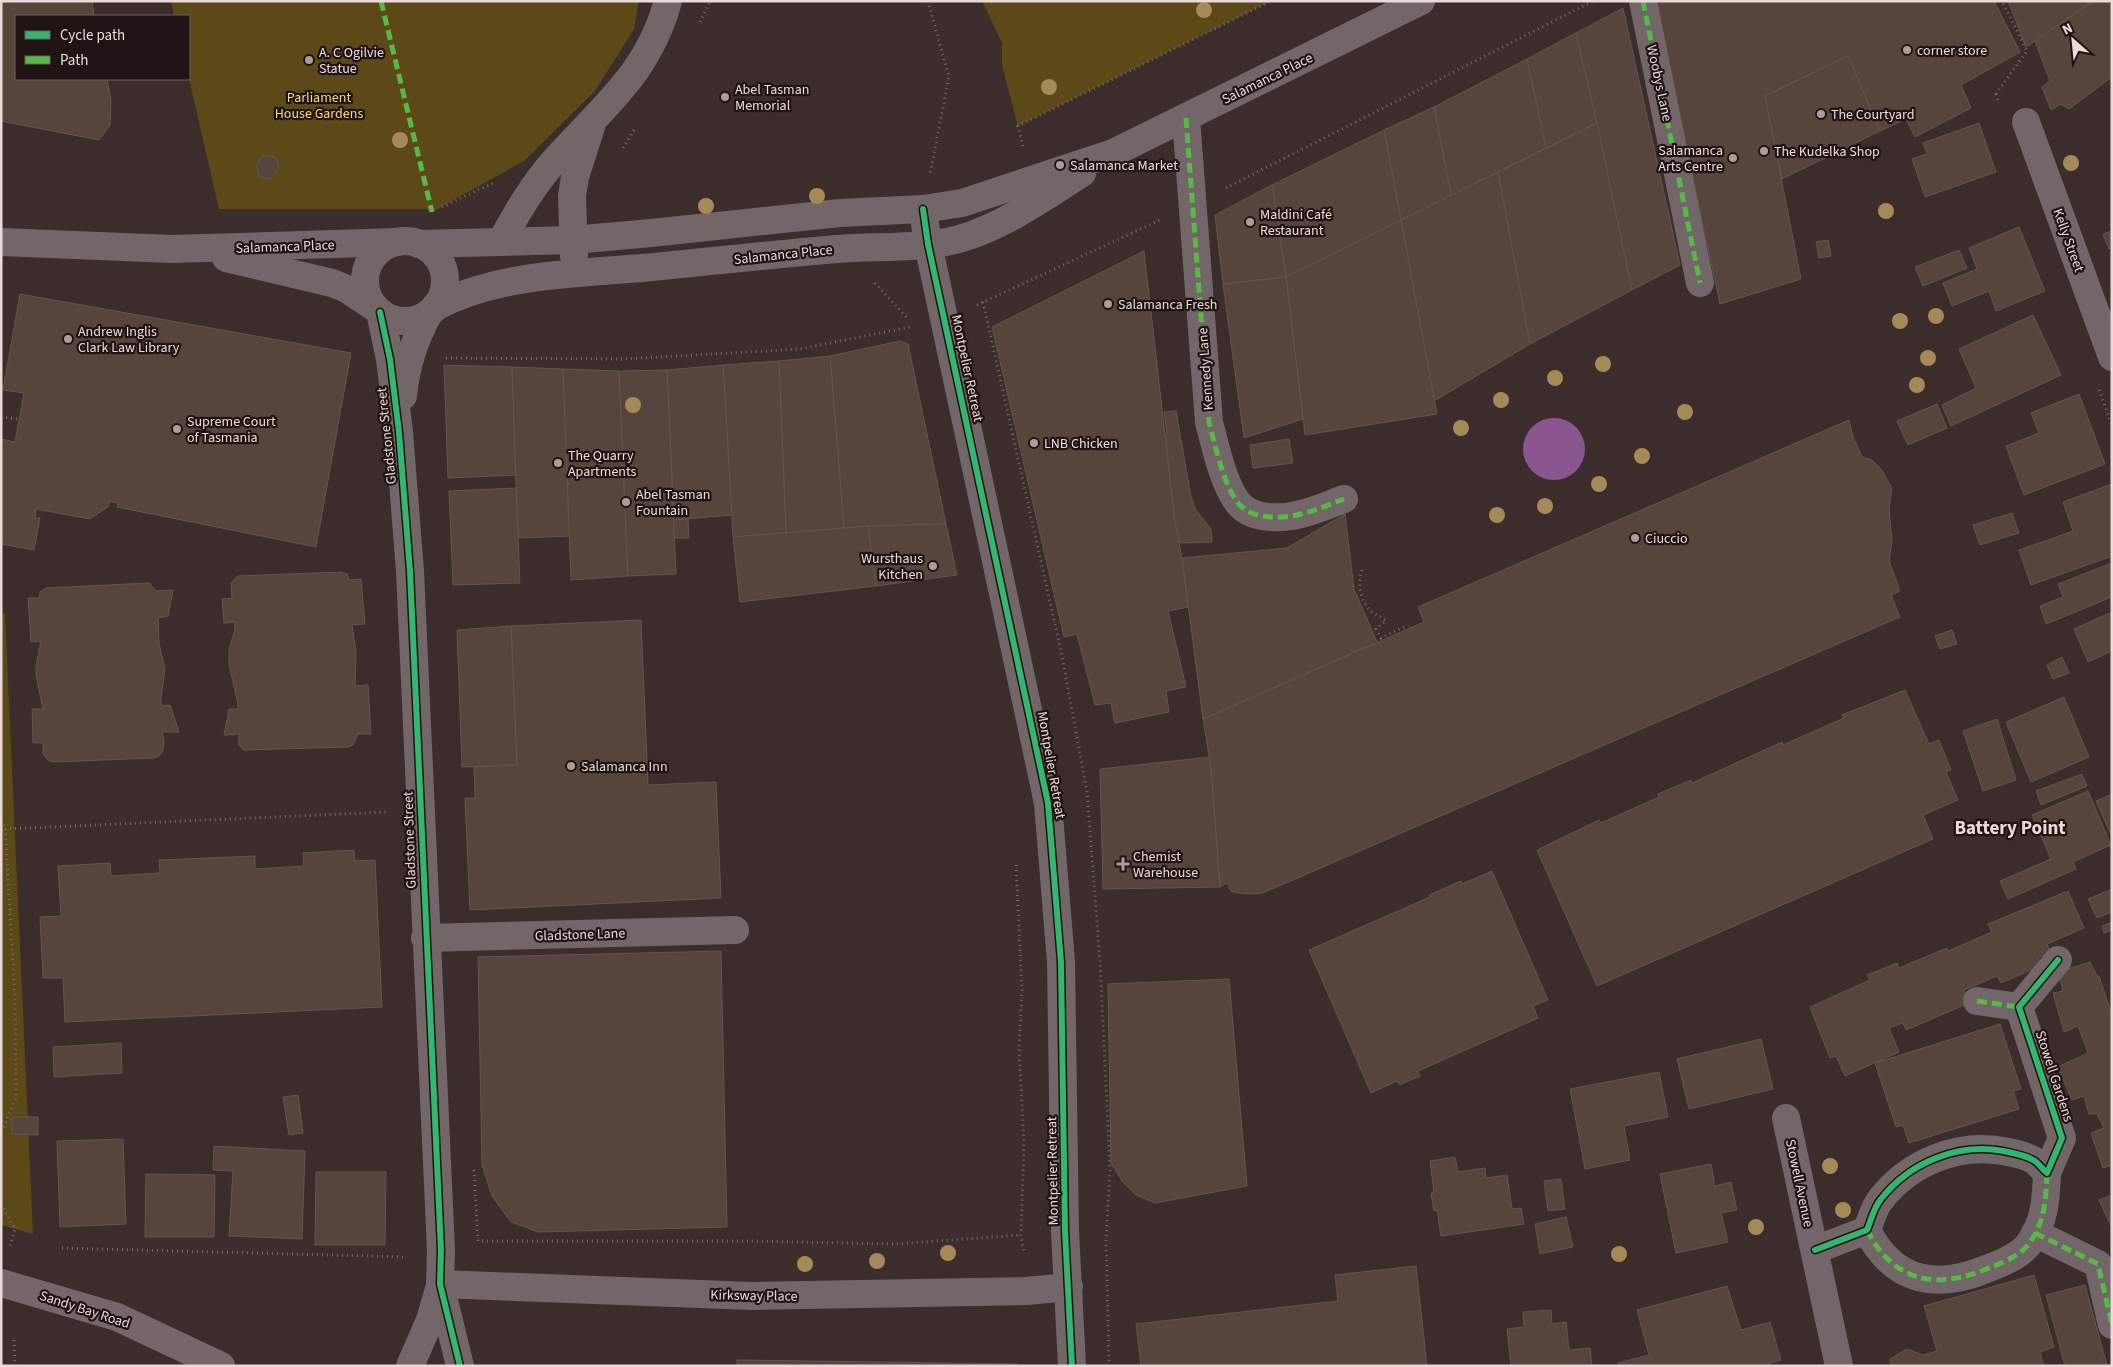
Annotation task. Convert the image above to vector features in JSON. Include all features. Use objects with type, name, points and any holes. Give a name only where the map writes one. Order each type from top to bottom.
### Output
[{"type":"main road","name":"Sandy Bay Road","points":[[4,1271],[117,1317],[221,1366]]},
{"type":"street","points":[[502,240],[531,190],[556,158],[593,121],[645,58],[658,33],[668,1]]},
{"type":"street","name":"Salamanca Place","points":[[1,242],[172,249],[502,240],[573,240],[651,234],[840,213],[923,209],[962,203],[1113,153],[1421,1]]},
{"type":"street","name":"Woobys Lane","points":[[1643,1],[1700,283]]},
{"type":"street","name":"Kennedy Lane","points":[[1186,118],[1209,422],[1217,454],[1227,481],[1239,504],[1253,514],[1274,518],[1300,515],[1344,499]]},
{"type":"street","points":[[574,273],[572,196],[575,177],[593,121]]},
{"type":"street","name":"Kelly Street","points":[[2026,122],[2112,357]]},
{"type":"street","name":"Salamanca Place","points":[[432,310],[457,296],[494,286],[574,273],[869,247],[928,244],[960,239],[1039,202],[1113,153]]},
{"type":"street","name":"Montpelier Retreat","points":[[923,209],[928,244],[1048,803],[1060,962],[1065,1231],[1072,1366]]},
{"type":"street","points":[[408,243],[430,250],[438,260],[443,271],[444,284],[442,296],[432,310],[410,320],[399,321],[377,310],[369,299],[365,278],[367,268],[379,251],[388,245],[408,243]]},
{"type":"street","name":"Salamanca Place","points":[[172,249],[236,260],[318,279],[347,289],[377,310]]},
{"type":"street","name":"Gladstone Street","points":[[377,310],[390,359],[399,432],[410,571],[425,938],[441,1250],[440,1284],[430,1320],[410,1366]]},
{"type":"street","name":"Gladstone Street","points":[[399,432],[404,377],[417,334],[432,310]]},
{"type":"street","name":"Gladstone Lane","points":[[425,938],[589,944],[735,930]]},
{"type":"street","points":[[1978,1001],[2018,1007],[2058,960]]},
{"type":"street","name":"Stowell Gardens","points":[[1867,1230],[1874,1244],[1892,1263],[1918,1278],[1940,1282],[1972,1275],[2005,1261],[2027,1246],[2042,1220],[2047,1173],[2062,1138],[2018,1007]]},
{"type":"street","name":"Stowell Avenue","points":[[1786,1118],[1839,1366]]},
{"type":"street","points":[[1814,1250],[1867,1230],[1880,1200],[1890,1189],[1907,1173],[1935,1159],[1965,1150],[1988,1148],[2033,1160],[2047,1173]]},
{"type":"street","points":[[2035,1233],[2098,1264],[2112,1325]]},
{"type":"street","name":"Gladstone Street","points":[[440,1284],[460,1366]]},
{"type":"street","name":"Kirksway Place","points":[[440,1284],[752,1296],[1026,1291],[1069,1287]]},
{"type":"path","points":[[923,209],[949,77],[928,1]]},
{"type":"path","points":[[1025,155],[1018,126],[1271,1]]},
{"type":"path","points":[[944,319],[1193,205],[1593,1]]},
{"type":"path","points":[[2002,1],[2027,51],[1996,94],[2026,122]]},
{"type":"path","points":[[442,358],[624,359],[800,349],[915,326],[870,278],[869,247]]},
{"type":"path","points":[[1,417],[19,419]]},
{"type":"path","points":[[1362,570],[1359,579],[1359,591],[1373,614],[1386,621],[1376,629],[1381,638],[1408,625]]},
{"type":"path","points":[[5,829],[420,811]]},
{"type":"path","points":[[1,820],[5,829],[15,997],[16,1098],[1,1132]]},
{"type":"path","points":[[1016,858],[1022,990],[1019,1048],[1024,1144],[1021,1235],[1024,1252]]},
{"type":"path","points":[[1,1204],[15,1230],[4,1271]]},
{"type":"path","points":[[478,1241],[750,1241],[895,1244],[1021,1235]]},
{"type":"path","points":[[62,1248],[407,1257]]},
{"type":"path","points":[[14,1340],[15,1366]]},
{"type":"green space","name":"Parliament House Gardens","points":[[171,1],[639,1],[634,29],[595,91],[524,161],[432,212],[425,209],[219,209],[189,80],[190,15],[174,15]]},
{"type":"green space","points":[[982,1],[1271,1],[1018,126],[1002,65],[1002,43]]},
{"type":"green space","points":[[1,613],[5,614],[33,1234],[1,1225]]},
{"type":"shaded area","points":[[1554,418],[1571,423],[1576,427],[1580,432],[1585,449],[1580,466],[1576,471],[1571,475],[1554,480],[1537,475],[1532,471],[1528,466],[1523,449],[1528,432],[1532,427],[1537,423]]},
{"type":"building","points":[[1,1],[92,1],[94,15],[15,15],[15,80],[107,80],[111,100],[110,125],[99,140],[1,121]]},
{"type":"building","name":"Salamanca Arts Centre","points":[[1655,1],[1994,1],[2020,52],[1961,85],[1971,108],[1915,137],[1906,119],[1880,131],[1848,56],[1765,96],[1801,279],[1720,304]]},
{"type":"building","points":[[2008,1],[2093,1],[2026,47]]},
{"type":"building","points":[[2093,1],[2107,1],[2112,8],[2112,77],[2069,109],[2061,104],[2051,110],[2042,87],[2050,81],[2035,41]]},
{"type":"building","points":[[1623,8],[1680,265],[1632,290],[1576,33]]},
{"type":"building","points":[[1576,33],[1597,123],[1546,148],[1527,59]]},
{"type":"building","name":"The Courtyard","points":[[1848,56],[1880,131],[1782,179],[1765,96]]},
{"type":"building","points":[[1527,59],[1546,148],[1451,195],[1434,107]]},
{"type":"building","points":[[1434,107],[1451,195],[1401,220],[1384,130]]},
{"type":"building","points":[[1597,123],[1632,290],[1530,344],[1498,172]]},
{"type":"building","points":[[1979,123],[1996,172],[1925,197],[1912,159],[1927,154],[1923,143]]},
{"type":"building","points":[[1384,130],[1401,220],[1286,277],[1272,185]]},
{"type":"building","points":[[263,155],[276,158],[279,168],[271,179],[259,177],[256,165]]},
{"type":"building","points":[[1498,172],[1530,344],[1434,401],[1401,220]]},
{"type":"building","points":[[1272,185],[1286,277],[1223,284],[1215,215]]},
{"type":"building","points":[[1401,220],[1437,414],[1305,435],[1286,277]]},
{"type":"building","points":[[2019,227],[2045,291],[1996,311],[1989,291],[1952,306],[1943,283],[1977,269],[1969,248]]},
{"type":"building","points":[[2112,231],[2112,248],[2109,249],[2103,234]]},
{"type":"building","points":[[1828,240],[1831,256],[1819,258],[1816,242]]},
{"type":"building","points":[[1959,250],[1967,268],[1923,286],[1915,267]]},
{"type":"building","points":[[1144,251],[1175,522],[1188,607],[1168,611],[1186,687],[1166,691],[1169,712],[1115,723],[1111,703],[1095,705],[1077,634],[1064,637],[992,327]]},
{"type":"building","points":[[1286,277],[1303,419],[1244,438],[1223,284]]},
{"type":"building","name":"Supreme Court of Tasmania","points":[[20,294],[351,353],[316,547],[117,507],[118,503],[109,501],[109,506],[90,519],[36,509],[35,518],[40,518],[34,550],[1,544],[1,439],[15,442],[24,393],[3,390]]},
{"type":"building","points":[[2033,315],[2061,375],[1951,426],[1942,405],[1976,388],[1959,349]]},
{"type":"building","points":[[900,341],[908,344],[946,524],[844,528],[830,356]]},
{"type":"building","points":[[830,356],[844,528],[786,533],[779,361]]},
{"type":"building","points":[[779,361],[786,533],[733,537],[723,365]]},
{"type":"building","points":[[444,365],[512,367],[516,475],[448,478]]},
{"type":"building","points":[[723,365],[732,515],[674,520],[667,370]]},
{"type":"building","points":[[512,367],[563,369],[570,536],[518,538]]},
{"type":"building","points":[[563,369],[619,371],[628,576],[571,580]]},
{"type":"building","points":[[667,370],[676,574],[628,576],[619,371]]},
{"type":"building","points":[[2079,394],[2105,464],[2024,495],[2006,446],[2039,433],[2031,413]]},
{"type":"building","points":[[1937,404],[1947,428],[1908,445],[1897,421]]},
{"type":"building","points":[[1176,411],[1191,497],[1196,510],[1211,529],[1212,542],[1180,543],[1175,522],[1164,412]]},
{"type":"building","points":[[1849,420],[1853,437],[1862,457],[1872,460],[1881,469],[1892,488],[1889,508],[1892,541],[1889,561],[1900,591],[1891,595],[1900,617],[1263,893],[1238,893],[1231,891],[1227,883],[1220,887],[1211,767],[1203,719],[1424,622],[1418,607]]},
{"type":"building","points":[[1289,439],[1293,463],[1253,468],[1250,445]]},
{"type":"building","points":[[2112,484],[2112,556],[2031,585],[2019,550],[2073,531],[2063,502]]},
{"type":"building","points":[[516,488],[520,583],[453,585],[449,491]]},
{"type":"building","points":[[2012,513],[2019,533],[1980,545],[1973,525]]},
{"type":"building","points":[[1345,514],[1354,589],[1377,642],[1203,719],[1182,558],[1287,548]]},
{"type":"building","points":[[688,519],[689,538],[674,538],[674,520]]},
{"type":"building","points":[[946,524],[957,575],[876,586],[868,526]]},
{"type":"building","points":[[868,526],[876,586],[740,602],[733,537]]},
{"type":"building","points":[[2112,563],[2112,597],[2046,624],[2040,606],[2063,597],[2058,584]]},
{"type":"building","points":[[341,572],[347,574],[349,580],[361,579],[365,624],[352,625],[356,652],[355,686],[368,685],[371,734],[358,734],[354,744],[349,747],[244,750],[238,744],[240,734],[224,735],[229,709],[238,709],[238,704],[229,664],[229,649],[235,630],[234,622],[224,623],[222,599],[232,598],[231,583],[238,576]]},
{"type":"building","points":[[149,583],[156,591],[173,590],[168,616],[158,618],[159,643],[165,670],[161,706],[170,705],[179,732],[162,732],[163,751],[154,758],[53,762],[48,760],[43,754],[43,743],[33,743],[32,709],[43,709],[36,675],[41,641],[31,642],[28,598],[39,598],[40,592],[46,588]]},
{"type":"building","points":[[2112,612],[2112,651],[2088,662],[2074,629]]},
{"type":"building","name":"Salamanca Inn","points":[[641,620],[648,785],[716,782],[721,898],[470,910],[465,798],[475,798],[474,767],[517,765],[511,626]]},
{"type":"building","points":[[511,626],[517,765],[462,767],[457,630]]},
{"type":"building","points":[[1952,630],[1957,644],[1940,649],[1935,636]]},
{"type":"building","points":[[2062,657],[2069,673],[2053,679],[2047,665]]},
{"type":"building","points":[[1905,690],[1929,744],[1939,740],[1951,770],[1946,772],[1958,800],[1923,815],[1933,839],[1597,986],[1537,850],[1599,820],[1601,823],[1659,797],[1658,794],[1691,780],[1692,783],[1782,742],[1783,745],[1844,718],[1842,715]]},
{"type":"building","points":[[2064,697],[2089,757],[2031,782],[2006,722]]},
{"type":"building","points":[[1997,719],[2016,780],[1983,791],[1963,731]]},
{"type":"building","points":[[1210,757],[1220,887],[1103,889],[1100,769]]},
{"type":"building","points":[[2082,774],[2087,786],[2041,805],[2036,791]]},
{"type":"building","points":[[2088,791],[2111,845],[2073,862],[2076,869],[2008,899],[2000,881],[2051,859],[2032,815]]},
{"type":"building","points":[[2112,794],[2112,835],[2111,835],[2096,801]]},
{"type":"building","points":[[354,850],[355,861],[375,860],[382,1007],[65,1022],[63,978],[43,978],[40,917],[61,916],[58,866],[110,863],[111,876],[160,873],[159,860],[255,856],[255,869],[304,866],[303,853]]},
{"type":"building","points":[[1492,871],[1548,1000],[1533,1006],[1538,1018],[1418,1071],[1420,1076],[1399,1085],[1397,1081],[1371,1093],[1309,950],[1430,897],[1429,895],[1461,881],[1462,884]]},
{"type":"building","points":[[2112,889],[2112,912],[2097,918],[2088,899]]},
{"type":"building","points":[[2068,891],[2084,928],[2047,944],[2050,952],[2038,958],[2042,965],[2001,983],[1997,976],[1964,990],[1969,1003],[1906,1030],[1903,1023],[1889,1028],[1899,1052],[1845,1076],[1836,1056],[1830,1058],[1810,1007],[1870,980],[1867,975],[1897,963],[1899,968],[1947,948],[1948,951],[1992,932],[1988,924]]},
{"type":"building","points":[[2112,922],[2112,930],[2104,933],[2102,926]]},
{"type":"building","points":[[721,951],[727,1227],[538,1232],[511,1222],[492,1196],[482,1165],[478,957]]},
{"type":"building","points":[[2090,962],[2097,976],[2099,976],[2112,1015],[2112,1165],[2103,1168],[2091,1133],[2104,1128],[2097,1114],[2089,1114],[2084,1096],[2072,1100],[2058,1067],[2088,1053],[2078,1026],[2064,1032],[2053,993],[2063,991],[2058,972]]},
{"type":"building","points":[[1229,979],[1247,1186],[1155,1203],[1136,1195],[1122,1181],[1111,1163],[1108,984]]},
{"type":"building","points":[[2000,1024],[2021,1089],[2013,1091],[2019,1109],[1909,1143],[1903,1125],[1896,1127],[1875,1063]]},
{"type":"building","points":[[1761,1039],[1773,1089],[1689,1109],[1677,1059]]},
{"type":"building","points":[[121,1043],[122,1073],[54,1077],[53,1047]]},
{"type":"building","points":[[1659,1072],[1668,1117],[1624,1126],[1630,1160],[1585,1169],[1570,1089]]},
{"type":"building","points":[[298,1095],[303,1133],[289,1135],[283,1097]]},
{"type":"building","points":[[12,1117],[38,1117],[38,1135],[12,1134]]},
{"type":"building","points":[[123,1139],[126,1224],[60,1227],[57,1141]]},
{"type":"building","points":[[214,1146],[305,1151],[302,1239],[229,1236],[233,1171],[213,1170]]},
{"type":"building","points":[[1455,1157],[1458,1172],[1485,1168],[1486,1178],[1507,1175],[1512,1209],[1521,1208],[1524,1224],[1441,1236],[1437,1210],[1434,1211],[1431,1193],[1434,1192],[1430,1161]]},
{"type":"building","points":[[1711,1164],[1715,1186],[1731,1182],[1737,1210],[1721,1213],[1728,1242],[1676,1253],[1660,1174]]},
{"type":"building","points":[[316,1172],[386,1172],[385,1245],[315,1245]]},
{"type":"building","points":[[146,1174],[215,1175],[214,1237],[145,1237]]},
{"type":"building","points":[[1561,1179],[1565,1209],[1548,1211],[1544,1181]]},
{"type":"building","points":[[2112,1195],[2112,1228],[2099,1200]]},
{"type":"building","points":[[1566,1217],[1573,1247],[1540,1254],[1535,1224]]},
{"type":"building","points":[[1416,1266],[1427,1366],[1141,1366],[1136,1324],[1338,1301],[1335,1275]]},
{"type":"building","points":[[2034,1275],[2054,1347],[2040,1352],[2044,1366],[1891,1366],[1890,1359],[1907,1349],[1923,1355],[1937,1351],[1924,1306]]},
{"type":"building","points":[[2085,1285],[2107,1365],[2065,1366],[2046,1295]]},
{"type":"building","points":[[1727,1286],[1741,1330],[1770,1322],[1781,1360],[1761,1366],[1619,1366],[1618,1363],[1649,1355],[1637,1310]]},
{"type":"building","points":[[1551,1310],[1552,1324],[1566,1322],[1569,1350],[1590,1348],[1592,1366],[1511,1366],[1507,1329],[1524,1327],[1523,1312]]},
{"type":"building","points":[[737,1360],[1017,1364],[1017,1366],[737,1366]]},
{"type":"marked path","points":[[381,1],[432,212]]},
{"type":"marked path","points":[[1643,1],[1700,283]]},
{"type":"marked path","points":[[1186,118],[1209,422],[1229,487],[1239,504],[1245,509],[1260,516],[1268,517],[1285,517],[1301,514],[1344,499]]},
{"type":"marked path","points":[[1977,1001],[2019,1007]]},
{"type":"marked path","points":[[1867,1230],[1878,1248],[1890,1261],[1904,1271],[1919,1277],[1935,1280],[1970,1275],[2010,1259],[2028,1245],[2034,1237],[2044,1210],[2047,1173]]},
{"type":"marked path","points":[[2035,1233],[2098,1264],[2112,1325]]},
{"type":"cycle path","points":[[923,209],[928,244],[1048,803],[1061,962],[1065,1231],[1072,1366]]},
{"type":"cycle path","points":[[380,312],[390,359],[399,432],[410,571],[441,1250],[440,1284],[460,1366]]},
{"type":"cycle path","points":[[1815,1250],[1867,1230],[1876,1206],[1893,1186],[1920,1165],[1936,1158],[1969,1150],[2003,1151],[2030,1158],[2037,1162],[2047,1173],[2062,1138],[2019,1007],[2058,960]]},
{"type":"place","name":"corner store","points":[[1907,50]]},
{"type":"place","name":"A. C Ogilvie Statue","points":[[309,60]]},
{"type":"place","name":"Abel Tasman Memorial","points":[[725,97]]},
{"type":"place","name":"The Courtyard","points":[[1821,114]]},
{"type":"place","name":"The Kudelka Shop","points":[[1764,151]]},
{"type":"place","name":"Salamanca Arts Centre","points":[[1733,158]]},
{"type":"place","name":"Salamanca Market","points":[[1060,165]]},
{"type":"place","name":"Maldini Café Restaurant","points":[[1250,222]]},
{"type":"place","name":"Salamanca Fresh","points":[[1108,304]]},
{"type":"place","name":"Andrew Inglis Clark Law Library","points":[[68,339]]},
{"type":"place","name":"Supreme Court of Tasmania","points":[[177,429]]},
{"type":"place","name":"LNB Chicken","points":[[1034,443]]},
{"type":"place","name":"The Quarry Apartments","points":[[558,463]]},
{"type":"place","name":"Abel Tasman Fountain","points":[[626,502]]},
{"type":"place","name":"Ciuccio","points":[[1635,538]]},
{"type":"place","name":"Wursthaus Kitchen","points":[[933,566]]},
{"type":"place","name":"Salamanca Inn","points":[[571,766]]},
{"type":"place","name":"Chemist Warehouse","points":[[1123,864]]},
{"type":"district","name":"Battery Point","points":[[2010,827]]}]
